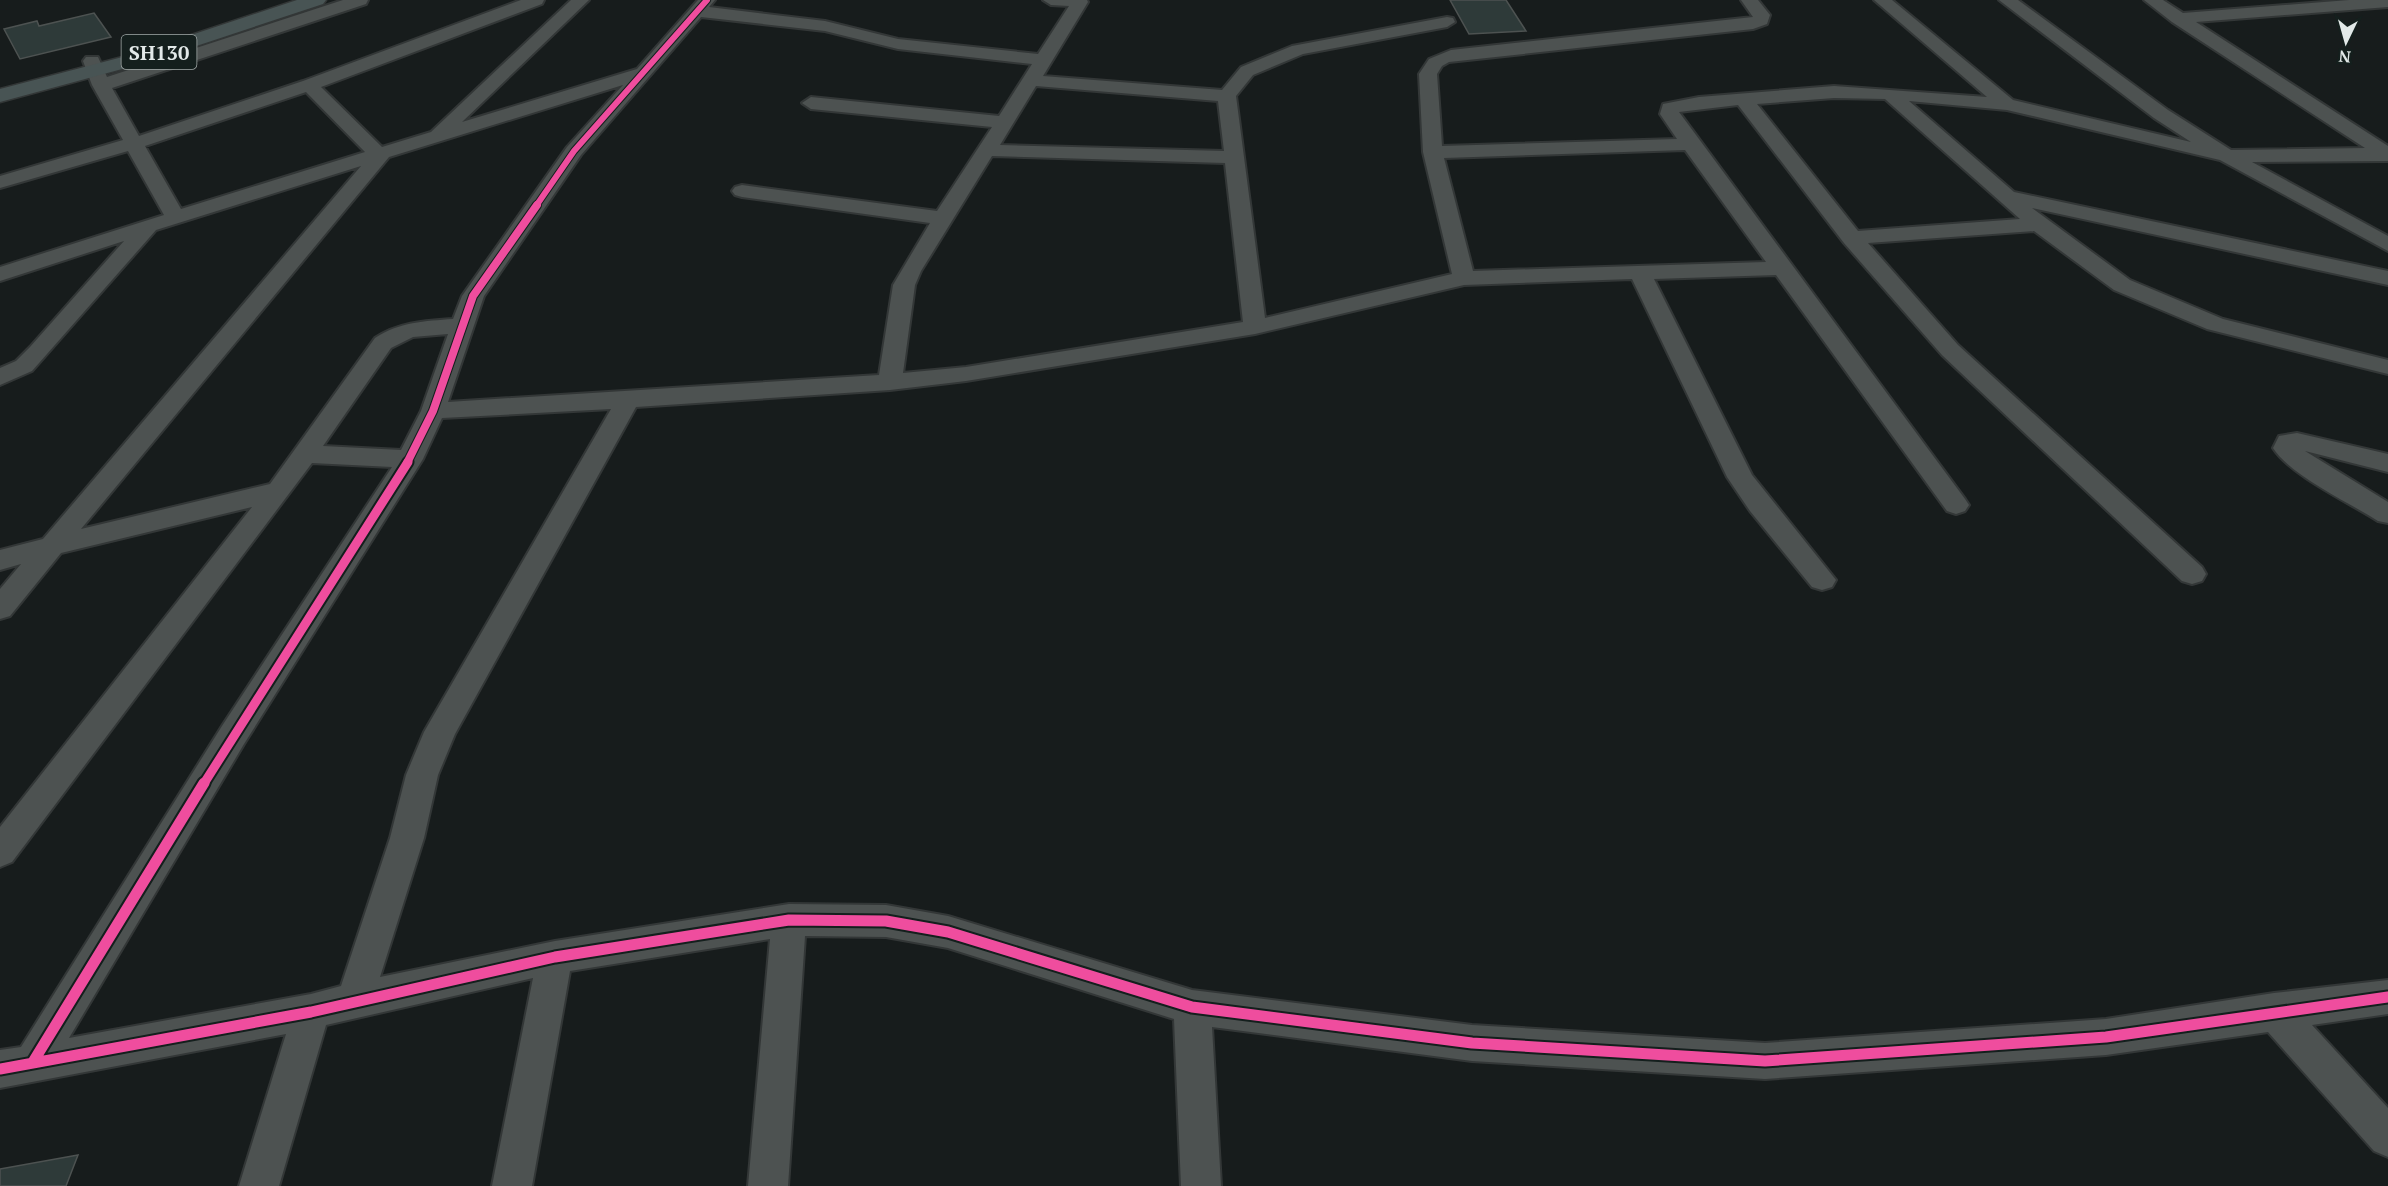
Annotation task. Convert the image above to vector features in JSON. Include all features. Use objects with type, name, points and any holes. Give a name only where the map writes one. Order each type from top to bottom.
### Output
[{"type":"main road","points":[[0,81],[96,72],[270,0]]},
{"type":"main road","name":"SH130","points":[[0,96],[96,72],[316,0]]},
{"type":"street","points":[[175,216],[96,72],[360,0]]},
{"type":"street","points":[[0,182],[135,143],[309,85],[536,0]]},
{"type":"street","points":[[434,138],[581,0]]},
{"type":"street","points":[[891,382],[904,285],[941,218],[1080,2],[1051,0]]},
{"type":"street","points":[[1464,278],[1433,152],[1428,74],[1430,66],[1456,54],[1753,24],[1761,20],[1762,15],[1749,0]]},
{"type":"street","points":[[1882,0],[2007,104]]},
{"type":"street","points":[[2007,0],[2161,114],[2227,156],[2388,245]]},
{"type":"street","points":[[2152,0],[2387,154]]},
{"type":"street","points":[[2178,18],[2388,2]]},
{"type":"street","points":[[16,1066],[233,735],[410,459],[433,411],[473,296],[574,151],[702,5],[840,28],[898,44],[1042,60]]},
{"type":"street","points":[[1255,327],[1227,96],[1247,71],[1298,50],[1445,16],[1456,54]]},
{"type":"street","points":[[0,274],[175,216],[380,156],[641,73]]},
{"type":"street","points":[[1030,80],[1227,96]]},
{"type":"street","points":[[309,85],[380,156]]},
{"type":"street","points":[[1956,505],[1784,268],[1690,144],[1669,114],[1670,108],[1699,103],[1834,92],[1890,94],[2007,104],[2227,156],[2387,154]]},
{"type":"street","points":[[1890,94],[2038,224],[2122,285],[2215,324],[2388,367]]},
{"type":"street","points":[[1743,99],[1852,238],[1950,350],[2192,574]]},
{"type":"street","points":[[811,103],[1002,122]]},
{"type":"street","points":[[1433,152],[1690,144]]},
{"type":"street","points":[[985,150],[1234,157]]},
{"type":"street","points":[[0,608],[380,156]]},
{"type":"street","points":[[742,191],[941,218]]},
{"type":"street","points":[[2007,197],[2388,278]]},
{"type":"street","points":[[1852,238],[2038,224]]},
{"type":"street","points":[[0,378],[24,366],[38,352],[150,225]]},
{"type":"street","points":[[433,411],[891,382],[966,374],[1255,327],[1464,278],[1784,268]]},
{"type":"street","points":[[1640,272],[1740,477],[1759,505],[1822,580]]},
{"type":"street","points":[[0,852],[279,491],[383,343],[394,334],[412,329],[461,326]]},
{"type":"street","points":[[355,1000],[407,838],[422,774],[440,732],[628,400]]},
{"type":"street","points":[[2388,464],[2297,441],[2288,442],[2286,448],[2301,462],[2388,514]]},
{"type":"street","points":[[304,454],[410,459]]},
{"type":"street","points":[[0,560],[279,491]]},
{"type":"street","points":[[16,1066],[311,1012],[355,1000],[555,957],[789,920],[886,921],[948,932],[1192,1007],[1472,1043],[1765,1061],[2106,1036],[2388,997]]},
{"type":"street","points":[[768,1186],[789,920]]},
{"type":"street","points":[[512,1186],[555,957]]},
{"type":"street","points":[[1192,1007],[1201,1186]]},
{"type":"street","points":[[2274,1011],[2388,1137]]},
{"type":"street","points":[[259,1186],[311,1012]]},
{"type":"building","points":[[1450,0],[1506,0],[1526,31],[1469,34]]},
{"type":"building","points":[[94,13],[111,37],[20,59],[4,29],[37,21],[39,26]]},
{"type":"building","points":[[78,1155],[66,1186],[0,1186],[0,1169]]},
{"type":"cycle path","points":[[33,1062],[233,735],[410,459],[433,411],[473,296],[574,151],[707,0]]},
{"type":"cycle path","points":[[0,1069],[311,1012],[355,1000],[555,957],[789,920],[886,921],[948,932],[1192,1007],[1472,1043],[1765,1061],[2106,1037],[2388,997]]}]
